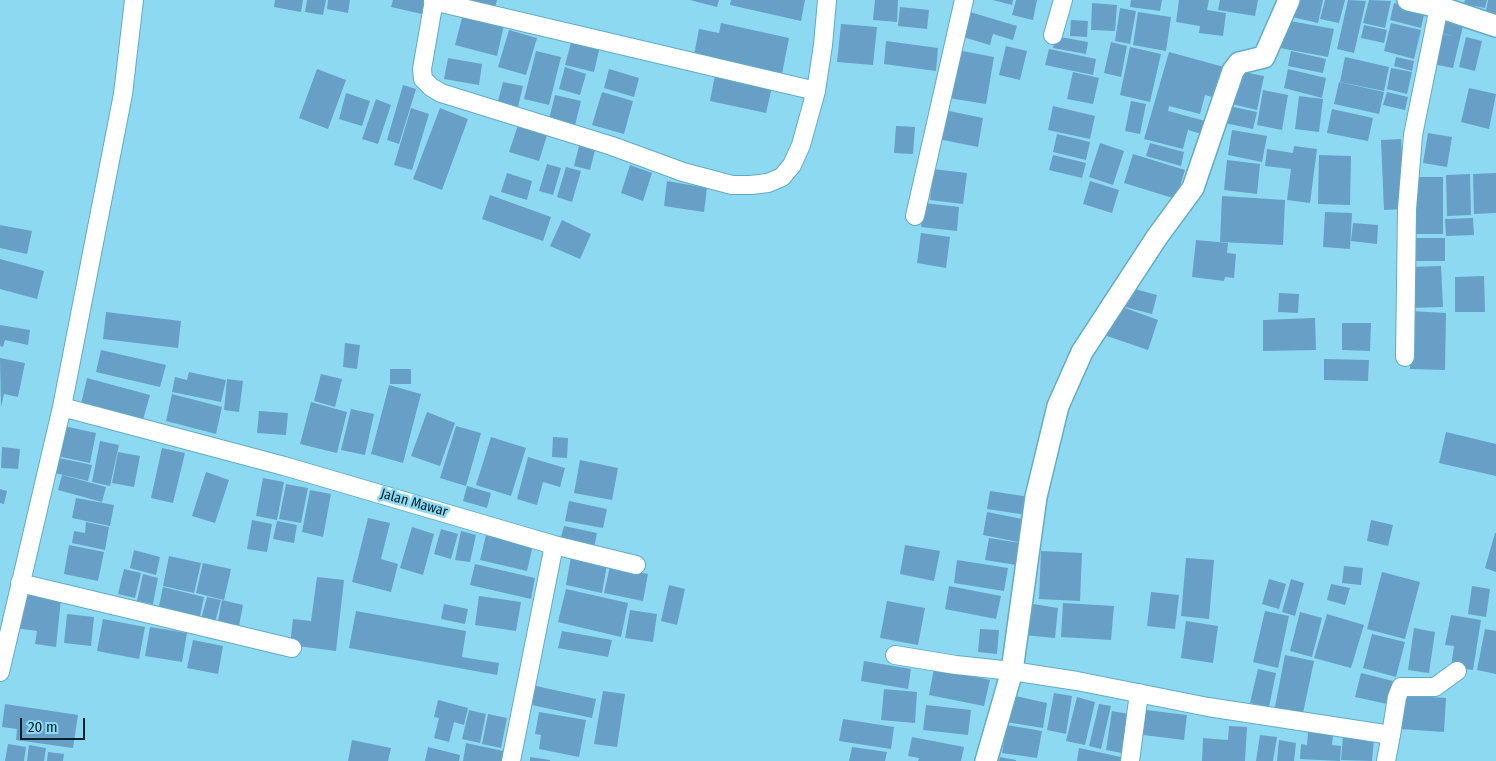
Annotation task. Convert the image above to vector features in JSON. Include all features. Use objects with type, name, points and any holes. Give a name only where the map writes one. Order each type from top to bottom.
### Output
[{"type":"street","points":[[0,672],[62,407],[123,94],[128,38],[134,0]]},
{"type":"street","points":[[816,91],[433,1],[422,69],[423,79],[441,93],[612,146],[683,172],[714,181],[732,185],[768,183],[782,177],[792,165],[801,145],[816,91],[824,45],[827,0]]},
{"type":"street","points":[[915,216],[964,0]]},
{"type":"street","points":[[1053,34],[1063,0]]},
{"type":"street","points":[[986,761],[1012,671],[1036,497],[1058,406],[1082,352],[1157,237],[1193,188],[1233,71],[1239,63],[1264,57],[1289,0]]},
{"type":"street","points":[[1408,0],[1439,7],[1496,26]]},
{"type":"street","points":[[1405,356],[1407,218],[1413,135],[1439,7]]},
{"type":"street","name":"Jalan Mawar","points":[[62,407],[294,468],[554,545],[636,565]]},
{"type":"street","points":[[511,761],[554,545]]},
{"type":"street","points":[[20,583],[292,648]]},
{"type":"street","points":[[895,654],[956,665],[1012,671],[1208,706],[1392,735]]},
{"type":"street","points":[[1386,761],[1392,735],[1397,697],[1402,687],[1435,687],[1457,671]]},
{"type":"street","points":[[1130,761],[1139,693]]},
{"type":"building","points":[[275,0],[303,0],[301,12],[274,7]]},
{"type":"building","points":[[307,0],[326,0],[323,15],[305,12]]},
{"type":"building","points":[[328,0],[350,0],[348,13],[327,9]]},
{"type":"building","points":[[393,0],[425,0],[422,14],[391,7]]},
{"type":"building","points":[[460,0],[497,0],[494,12]]},
{"type":"building","points":[[690,0],[719,0],[717,7]]},
{"type":"building","points":[[731,0],[805,0],[801,21],[730,5]]},
{"type":"building","points":[[875,0],[898,0],[897,22],[873,20]]},
{"type":"building","points":[[993,0],[1013,0],[1012,5]]},
{"type":"building","points":[[1016,0],[1037,0],[1033,20],[1012,15]]},
{"type":"building","points":[[1131,0],[1162,0],[1160,11],[1130,7]]},
{"type":"building","points":[[1179,0],[1209,0],[1207,10],[1226,13],[1223,36],[1199,33],[1200,26],[1176,22]]},
{"type":"building","points":[[1220,0],[1258,0],[1255,16],[1218,10]]},
{"type":"building","points":[[1295,0],[1323,0],[1318,23],[1292,17]]},
{"type":"building","points":[[1325,0],[1345,0],[1339,23],[1320,19]]},
{"type":"building","points":[[1348,0],[1366,1],[1354,53],[1337,49]]},
{"type":"building","points":[[1369,0],[1391,1],[1385,28],[1363,23]]},
{"type":"building","points":[[1465,0],[1487,0],[1485,8],[1464,4]]},
{"type":"building","points":[[1488,0],[1496,0],[1496,14],[1486,11]]},
{"type":"building","points":[[1092,3],[1117,5],[1115,31],[1091,30]]},
{"type":"building","points":[[1394,3],[1425,10],[1421,28],[1390,20]]},
{"type":"building","points":[[900,7],[929,10],[927,29],[898,26]]},
{"type":"building","points":[[1120,8],[1136,11],[1130,44],[1115,41]]},
{"type":"building","points":[[970,12],[1017,26],[1013,40],[993,34],[990,45],[963,37]]},
{"type":"building","points":[[1138,12],[1171,17],[1166,51],[1133,45]]},
{"type":"building","points":[[463,14],[504,25],[497,56],[455,45]]},
{"type":"building","points":[[1071,20],[1088,21],[1087,37],[1070,36]]},
{"type":"building","points":[[1285,20],[1334,29],[1328,57],[1280,48]]},
{"type":"building","points":[[1446,20],[1463,26],[1453,68],[1433,64],[1440,33],[1456,37],[1442,33]]},
{"type":"building","points":[[721,23],[789,38],[781,79],[693,60],[699,29],[719,33]]},
{"type":"building","points":[[1391,23],[1421,30],[1414,59],[1384,51]]},
{"type":"building","points":[[841,24],[877,27],[873,65],[837,62]]},
{"type":"building","points":[[1364,25],[1387,30],[1384,43],[1361,38]]},
{"type":"building","points":[[509,30],[537,38],[526,75],[498,67]]},
{"type":"building","points":[[1055,36],[1088,42],[1086,54],[1053,48]]},
{"type":"building","points":[[1466,37],[1482,41],[1475,71],[1459,67]]},
{"type":"building","points":[[572,39],[600,46],[594,72],[565,65]]},
{"type":"building","points":[[886,41],[938,48],[936,71],[884,64]]},
{"type":"building","points":[[1111,42],[1127,46],[1121,77],[1104,73]]},
{"type":"building","points":[[1006,46],[1027,51],[1020,80],[999,75]]},
{"type":"building","points":[[1130,47],[1161,54],[1150,102],[1120,95]]},
{"type":"building","points":[[1049,49],[1096,59],[1093,75],[1045,65]]},
{"type":"building","points":[[957,50],[994,57],[986,104],[949,98]]},
{"type":"building","points":[[536,51],[561,57],[549,105],[524,99]]},
{"type":"building","points":[[1291,51],[1326,59],[1323,73],[1288,66]]},
{"type":"building","points":[[1169,52],[1224,67],[1216,98],[1205,95],[1200,114],[1169,106],[1168,111],[1205,121],[1202,134],[1188,130],[1183,149],[1144,139]]},
{"type":"building","points":[[1345,57],[1389,67],[1384,91],[1340,82]]},
{"type":"building","points":[[1396,57],[1414,61],[1412,71],[1394,66]]},
{"type":"building","points":[[448,58],[482,64],[479,85],[444,79]]},
{"type":"building","points":[[565,67],[586,74],[580,95],[559,89]]},
{"type":"building","points":[[1391,68],[1412,72],[1407,94],[1387,89]]},
{"type":"building","points":[[317,69],[346,80],[328,129],[299,118]]},
{"type":"building","points":[[609,69],[639,78],[634,97],[604,88]]},
{"type":"building","points":[[1288,69],[1326,78],[1322,98],[1284,88]]},
{"type":"building","points":[[1239,71],[1264,76],[1257,110],[1232,104]]},
{"type":"building","points":[[1073,72],[1099,78],[1093,104],[1067,99]]},
{"type":"building","points":[[715,75],[772,87],[766,113],[710,101]]},
{"type":"building","points":[[503,82],[523,86],[517,111],[497,105]]},
{"type":"building","points":[[1339,82],[1384,92],[1379,114],[1334,104]]},
{"type":"building","points":[[403,85],[416,89],[399,144],[387,140]]},
{"type":"building","points":[[1469,88],[1496,94],[1489,129],[1461,122]]},
{"type":"building","points":[[1263,90],[1288,95],[1282,130],[1257,125]]},
{"type":"building","points":[[602,92],[633,101],[624,134],[592,125]]},
{"type":"building","points":[[1387,92],[1408,97],[1405,110],[1383,105]]},
{"type":"building","points":[[346,93],[370,101],[362,126],[339,119]]},
{"type":"building","points":[[555,95],[581,101],[575,125],[549,119]]},
{"type":"building","points":[[1299,96],[1323,99],[1319,132],[1295,129]]},
{"type":"building","points":[[376,99],[391,105],[378,144],[362,139]]},
{"type":"building","points":[[1131,101],[1146,104],[1140,134],[1125,131]]},
{"type":"building","points":[[1053,106],[1095,116],[1090,139],[1048,130]]},
{"type":"building","points":[[1229,106],[1257,112],[1253,129],[1225,123]]},
{"type":"building","points":[[411,108],[429,114],[412,170],[394,165]]},
{"type":"building","points":[[440,108],[468,119],[442,190],[413,179]]},
{"type":"building","points":[[1332,109],[1373,118],[1368,141],[1327,133]]},
{"type":"building","points":[[944,110],[983,118],[978,147],[938,139]]},
{"type":"building","points":[[519,122],[548,132],[539,161],[509,152]]},
{"type":"building","points":[[896,126],[915,127],[913,154],[894,153]]},
{"type":"building","points":[[1232,130],[1267,136],[1262,162],[1228,155]]},
{"type":"building","points":[[1428,133],[1452,137],[1447,167],[1423,163]]},
{"type":"building","points":[[1057,134],[1090,142],[1086,160],[1053,152]]},
{"type":"building","points":[[1401,139],[1405,209],[1384,210],[1381,140]]},
{"type":"building","points":[[1100,143],[1124,151],[1113,185],[1089,177]]},
{"type":"building","points":[[1150,143],[1184,152],[1181,166],[1146,156]]},
{"type":"building","points":[[579,146],[595,150],[590,170],[574,166]]},
{"type":"building","points":[[1294,146],[1317,149],[1310,203],[1287,200],[1291,169],[1265,166],[1267,149],[1293,153]]},
{"type":"building","points":[[1133,154],[1185,170],[1176,199],[1124,183]]},
{"type":"building","points":[[1053,155],[1086,163],[1082,178],[1049,170]]},
{"type":"building","points":[[1319,155],[1351,156],[1350,205],[1318,204]]},
{"type":"building","points":[[1227,160],[1260,164],[1257,194],[1224,190]]},
{"type":"building","points":[[547,164],[561,168],[553,195],[539,191]]},
{"type":"building","points":[[630,165],[652,173],[643,201],[621,193]]},
{"type":"building","points":[[566,167],[581,171],[572,202],[557,197]]},
{"type":"building","points":[[933,169],[967,173],[963,204],[930,200]]},
{"type":"building","points":[[507,173],[532,181],[527,200],[501,192]]},
{"type":"building","points":[[1496,173],[1496,213],[1474,214],[1473,174]]},
{"type":"building","points":[[1470,174],[1471,215],[1447,216],[1446,175]]},
{"type":"building","points":[[1412,177],[1443,177],[1443,234],[1412,234]]},
{"type":"building","points":[[667,181],[707,188],[704,212],[664,206]]},
{"type":"building","points":[[1090,181],[1119,190],[1112,213],[1083,204]]},
{"type":"building","points":[[490,195],[551,217],[543,241],[482,219]]},
{"type":"building","points":[[1222,196],[1285,200],[1283,245],[1220,242]]},
{"type":"building","points":[[924,203],[959,207],[957,231],[921,227]]},
{"type":"building","points":[[1325,212],[1352,213],[1350,249],[1323,247]]},
{"type":"building","points":[[1473,218],[1474,235],[1446,236],[1445,219]]},
{"type":"building","points":[[562,220],[591,234],[580,259],[550,246]]},
{"type":"building","points":[[1353,223],[1378,225],[1377,244],[1351,241]]},
{"type":"building","points":[[0,225],[32,231],[27,254],[0,248]]},
{"type":"building","points":[[921,233],[950,237],[946,268],[917,263]]},
{"type":"building","points":[[1411,238],[1445,238],[1445,261],[1411,261]]},
{"type":"building","points":[[1196,240],[1228,243],[1227,253],[1236,254],[1234,278],[1225,277],[1224,281],[1192,277]]},
{"type":"building","points":[[0,259],[44,271],[37,299],[0,289]]},
{"type":"building","points":[[1441,266],[1443,307],[1410,308],[1408,267]]},
{"type":"building","points":[[1484,276],[1485,312],[1455,312],[1455,277]]},
{"type":"building","points":[[1131,288],[1157,295],[1152,314],[1125,307]]},
{"type":"building","points":[[1279,293],[1299,294],[1298,313],[1278,312]]},
{"type":"building","points":[[1117,305],[1158,320],[1148,350],[1107,336]]},
{"type":"building","points":[[1411,311],[1446,313],[1445,370],[1410,369]]},
{"type":"building","points":[[106,312],[181,321],[178,348],[103,339]]},
{"type":"building","points":[[1315,318],[1316,350],[1263,351],[1263,320]]},
{"type":"building","points":[[1342,323],[1371,323],[1370,351],[1342,350]]},
{"type":"building","points":[[0,325],[30,330],[28,345],[5,340],[3,347],[0,346]]},
{"type":"building","points":[[345,343],[360,345],[357,369],[343,367]]},
{"type":"building","points":[[101,350],[166,365],[160,387],[96,372]]},
{"type":"building","points":[[0,358],[25,363],[18,397],[4,394],[1,407]]},
{"type":"building","points":[[1324,359],[1369,360],[1368,381],[1324,380]]},
{"type":"building","points":[[390,369],[411,369],[411,384],[390,384]]},
{"type":"building","points":[[189,372],[226,380],[221,402],[172,392],[175,377],[187,380]]},
{"type":"building","points":[[321,374],[342,379],[335,407],[314,401]]},
{"type":"building","points":[[87,378],[150,395],[143,420],[81,404]]},
{"type":"building","points":[[227,379],[243,381],[239,412],[224,410]]},
{"type":"building","points":[[389,385],[421,394],[403,463],[371,454]]},
{"type":"building","points":[[172,394],[222,407],[216,434],[166,421]]},
{"type":"building","points":[[311,402],[347,412],[337,453],[300,444]]},
{"type":"building","points":[[351,409],[374,414],[365,455],[341,450]]},
{"type":"building","points":[[259,411],[288,413],[286,435],[257,433]]},
{"type":"building","points":[[427,412],[455,423],[440,466],[411,456]]},
{"type":"building","points":[[64,426],[96,433],[90,463],[57,456]]},
{"type":"building","points":[[456,426],[481,433],[466,486],[440,478]]},
{"type":"building","points":[[1446,432],[1496,444],[1496,476],[1439,463]]},
{"type":"building","points":[[491,437],[526,448],[511,496],[476,485]]},
{"type":"building","points":[[553,437],[568,438],[567,458],[552,457]]},
{"type":"building","points":[[100,441],[119,445],[110,486],[92,482]]},
{"type":"building","points":[[2,447],[20,449],[18,469],[1,468]]},
{"type":"building","points":[[162,448],[185,453],[173,503],[151,498]]},
{"type":"building","points":[[118,452],[140,456],[134,487],[112,483]]},
{"type":"building","points":[[528,457],[565,468],[560,487],[543,482],[537,505],[517,499]]},
{"type":"building","points":[[59,458],[92,465],[88,481],[55,473]]},
{"type":"building","points":[[580,460],[618,468],[612,500],[574,493]]},
{"type":"building","points":[[206,472],[229,480],[215,523],[192,516]]},
{"type":"building","points":[[62,475],[106,487],[102,502],[58,490]]},
{"type":"building","points":[[263,478],[284,482],[277,520],[256,516]]},
{"type":"building","points":[[286,484],[308,488],[301,523],[279,519]]},
{"type":"building","points":[[467,486],[491,493],[487,508],[463,501]]},
{"type":"building","points":[[0,489],[7,491],[4,504],[0,503]]},
{"type":"building","points":[[310,490],[331,494],[323,537],[302,532]]},
{"type":"building","points":[[990,491],[1030,497],[1027,515],[987,509]]},
{"type":"building","points":[[76,498],[114,505],[110,526],[72,518]]},
{"type":"building","points":[[569,501],[607,509],[603,528],[565,521]]},
{"type":"building","points":[[987,512],[1022,519],[1018,542],[983,535]]},
{"type":"building","points":[[368,518],[390,523],[381,559],[398,564],[391,592],[352,582]]},
{"type":"building","points":[[252,520],[272,524],[267,552],[247,549]]},
{"type":"building","points":[[1371,520],[1393,525],[1388,546],[1367,541]]},
{"type":"building","points":[[277,521],[297,525],[294,543],[273,539]]},
{"type":"building","points":[[86,522],[109,527],[105,550],[72,543],[74,531],[85,533]]},
{"type":"building","points":[[564,526],[597,533],[594,548],[560,541]]},
{"type":"building","points":[[412,527],[434,534],[423,575],[400,568]]},
{"type":"building","points":[[441,529],[458,534],[451,559],[434,554]]},
{"type":"building","points":[[461,531],[476,535],[470,562],[455,560]]},
{"type":"building","points":[[1496,533],[1496,572],[1485,568]]},
{"type":"building","points":[[486,535],[533,545],[527,571],[480,560]]},
{"type":"building","points":[[989,538],[1020,543],[1016,565],[985,560]]},
{"type":"building","points":[[69,545],[104,552],[98,581],[64,574]]},
{"type":"building","points":[[905,545],[940,551],[934,581],[900,574]]},
{"type":"building","points":[[134,550],[160,557],[156,575],[130,568]]},
{"type":"building","points":[[1041,551],[1082,553],[1080,601],[1039,599]]},
{"type":"building","points":[[169,556],[201,563],[194,593],[163,586]]},
{"type":"building","points":[[571,557],[607,565],[602,593],[566,585]]},
{"type":"building","points":[[1186,558],[1214,560],[1209,619],[1181,616]]},
{"type":"building","points":[[957,560],[1008,568],[1004,591],[954,583]]},
{"type":"building","points":[[203,563],[231,569],[224,600],[196,593]]},
{"type":"building","points":[[475,564],[535,578],[531,599],[470,585]]},
{"type":"building","points":[[610,566],[648,574],[643,601],[604,593]]},
{"type":"building","points":[[1344,566],[1363,568],[1361,585],[1342,583]]},
{"type":"building","points":[[124,569],[141,573],[135,598],[118,594]]},
{"type":"building","points":[[1382,572],[1420,582],[1405,639],[1367,629]]},
{"type":"building","points":[[143,574],[158,578],[153,604],[137,601]]},
{"type":"building","points":[[317,577],[344,580],[336,651],[290,645],[293,619],[311,621]]},
{"type":"building","points":[[1269,579],[1286,584],[1279,609],[1262,604]]},
{"type":"building","points":[[1291,579],[1304,583],[1295,616],[1282,612]]},
{"type":"building","points":[[1331,584],[1350,588],[1345,605],[1327,600]]},
{"type":"building","points":[[669,585],[685,589],[677,625],[661,621]]},
{"type":"building","points":[[949,586],[1001,596],[996,619],[945,609]]},
{"type":"building","points":[[1472,586],[1490,589],[1486,617],[1468,614]]},
{"type":"building","points":[[163,587],[204,597],[199,621],[158,611]]},
{"type":"building","points":[[566,589],[628,603],[621,637],[558,622]]},
{"type":"building","points":[[1151,592],[1179,595],[1175,629],[1147,626]]},
{"type":"building","points":[[19,594],[61,599],[56,647],[35,644],[37,631],[15,628]]},
{"type":"building","points":[[479,596],[521,602],[516,631],[475,625]]},
{"type":"building","points":[[207,597],[221,600],[214,626],[200,623]]},
{"type":"building","points":[[222,600],[243,605],[238,631],[217,626]]},
{"type":"building","points":[[887,601],[925,608],[918,645],[880,638]]},
{"type":"building","points":[[1027,603],[1058,608],[1055,638],[1023,635]]},
{"type":"building","points":[[1063,603],[1114,606],[1111,640],[1061,637]]},
{"type":"building","points":[[444,604],[468,609],[465,624],[441,619]]},
{"type":"building","points":[[630,610],[657,614],[653,642],[625,638]]},
{"type":"building","points":[[356,611],[466,631],[462,657],[499,663],[497,675],[349,648]]},
{"type":"building","points":[[1265,611],[1289,616],[1278,668],[1253,662]]},
{"type":"building","points":[[1300,612],[1322,618],[1312,657],[1290,651]]},
{"type":"building","points":[[67,614],[94,617],[91,646],[64,643]]},
{"type":"building","points":[[1327,614],[1364,625],[1351,668],[1314,658]]},
{"type":"building","points":[[1451,615],[1481,620],[1473,670],[1451,667],[1454,646],[1445,645]]},
{"type":"building","points":[[103,619],[145,627],[139,659],[97,651]]},
{"type":"building","points":[[1186,621],[1218,626],[1213,663],[1181,658]]},
{"type":"building","points":[[150,627],[187,633],[182,662],[145,656]]},
{"type":"building","points":[[1414,628],[1435,632],[1429,673],[1408,670]]},
{"type":"building","points":[[980,629],[999,630],[997,654],[978,652]]},
{"type":"building","points":[[1485,629],[1496,631],[1496,674],[1477,670]]},
{"type":"building","points":[[562,631],[612,640],[608,657],[558,648]]},
{"type":"building","points":[[1372,634],[1405,642],[1396,677],[1363,668]]},
{"type":"building","points":[[193,640],[223,646],[218,674],[187,668]]},
{"type":"building","points":[[1285,655],[1314,661],[1302,718],[1274,712]]},
{"type":"building","points":[[864,661],[911,669],[908,689],[861,681]]},
{"type":"building","points":[[934,668],[990,680],[984,706],[929,695]]},
{"type":"building","points":[[1258,669],[1276,673],[1269,707],[1250,703]]},
{"type":"building","points":[[1361,673],[1393,681],[1387,704],[1355,697]]},
{"type":"building","points":[[536,686],[596,699],[592,718],[532,705]]},
{"type":"building","points":[[884,689],[917,692],[915,723],[881,720]]},
{"type":"building","points":[[603,691],[625,694],[617,747],[594,744]]},
{"type":"building","points":[[1054,693],[1072,696],[1066,734],[1047,730]]},
{"type":"building","points":[[1011,695],[1047,703],[1043,728],[1006,722]]},
{"type":"building","points":[[1402,695],[1446,698],[1444,732],[1400,729]]},
{"type":"building","points":[[1077,697],[1095,702],[1085,745],[1066,741]]},
{"type":"building","points":[[438,700],[468,708],[464,725],[454,722],[449,742],[434,738],[439,718],[434,717]]},
{"type":"building","points":[[5,704],[78,715],[73,748],[16,740],[17,729],[2,727]]},
{"type":"building","points":[[1099,704],[1111,706],[1101,749],[1089,746]]},
{"type":"building","points":[[926,705],[971,710],[968,735],[923,730]]},
{"type":"building","points":[[1138,709],[1187,715],[1184,740],[1135,734]]},
{"type":"building","points":[[469,710],[486,714],[480,743],[462,739]]},
{"type":"building","points":[[1112,711],[1129,714],[1122,753],[1106,750]]},
{"type":"building","points":[[539,712],[586,720],[579,757],[539,749],[541,735],[535,734]]},
{"type":"building","points":[[488,714],[507,718],[501,748],[482,744]]},
{"type":"building","points":[[843,719],[894,727],[891,749],[839,741]]},
{"type":"building","points":[[1007,725],[1042,731],[1037,758],[1002,753]]},
{"type":"building","points":[[1229,726],[1247,727],[1245,761],[1202,761],[1203,738],[1228,740]]},
{"type":"building","points":[[1308,732],[1333,734],[1332,745],[1341,746],[1340,761],[1300,759],[1301,744],[1307,745]]},
{"type":"building","points":[[1260,735],[1277,737],[1273,761],[1256,761]]},
{"type":"building","points":[[1343,736],[1374,739],[1372,761],[1341,760]]},
{"type":"building","points":[[912,737],[964,747],[961,761],[918,761],[919,758],[908,756]]},
{"type":"building","points":[[352,740],[391,748],[388,761],[348,761]]},
{"type":"building","points":[[1279,740],[1296,743],[1294,761],[1277,761]]},
{"type":"building","points":[[466,743],[508,752],[506,761],[463,761]]},
{"type":"building","points":[[8,744],[26,747],[24,761],[5,761]]},
{"type":"building","points":[[29,745],[46,748],[44,761],[27,761]]},
{"type":"building","points":[[428,747],[460,755],[459,761],[425,761]]},
{"type":"building","points":[[852,747],[887,752],[885,761],[849,761]]},
{"type":"building","points":[[1079,748],[1121,757],[1121,761],[1077,761]]},
{"type":"building","points":[[48,752],[64,754],[63,761],[47,761]]},
{"type":"building","points":[[530,757],[550,760],[550,761],[530,761]]},
{"type":"building","points":[[1000,757],[1016,760],[1016,761],[999,761]]}]
